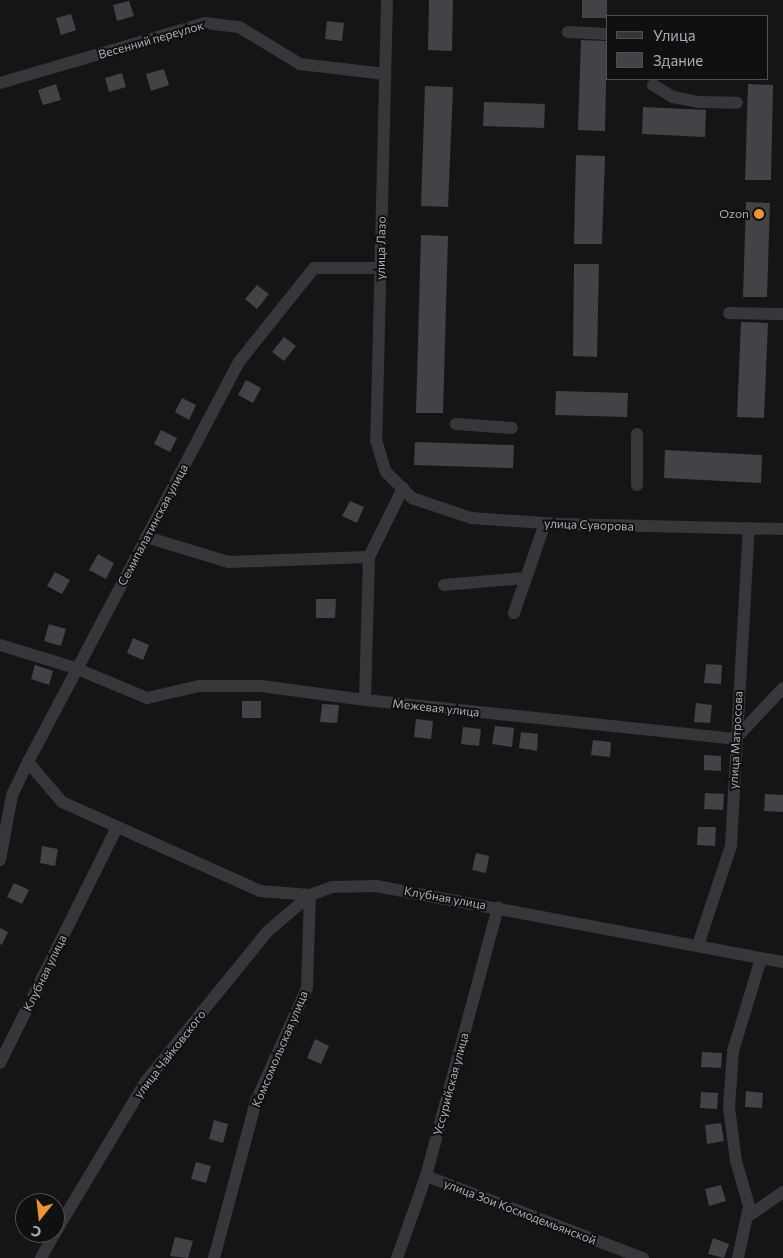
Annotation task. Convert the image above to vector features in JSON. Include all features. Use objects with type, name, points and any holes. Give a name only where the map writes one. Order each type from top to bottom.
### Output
[{"type":"street","name":"улица Лазо","points":[[387,0],[376,440],[386,472],[403,488]]},
{"type":"street","name":"Весенний переулок","points":[[0,83],[205,23],[238,26],[300,64],[385,74]]},
{"type":"street","points":[[568,32],[606,34]]},
{"type":"street","points":[[653,84],[673,97],[698,102],[737,103]]},
{"type":"street","name":"Семипалатинская улица","points":[[0,860],[6,794],[28,762],[75,668],[239,362],[314,268],[380,268]]},
{"type":"street","points":[[729,313],[783,314]]},
{"type":"street","points":[[456,424],[512,428]]},
{"type":"street","points":[[637,434],[637,485]]},
{"type":"street","points":[[365,700],[369,557],[403,488]]},
{"type":"street","name":"улица Суворова","points":[[403,488],[412,498],[471,518],[545,524],[783,529]]},
{"type":"street","points":[[514,613],[545,524]]},
{"type":"street","name":"улица Матросова","points":[[698,945],[731,846],[735,739],[749,528]]},
{"type":"street","points":[[146,537],[229,562],[369,557]]},
{"type":"street","points":[[444,586],[526,578]]},
{"type":"street","points":[[0,645],[75,668]]},
{"type":"street","name":"Межевая улица","points":[[75,668],[146,698],[199,686],[261,686],[365,700],[735,739]]},
{"type":"street","points":[[735,739],[783,688]]},
{"type":"street","name":"Клубная улица","points":[[28,762],[62,802],[116,828],[260,891],[310,895],[332,886],[376,886],[783,962]]},
{"type":"street","name":"Клубная улица","points":[[0,1063],[116,828]]},
{"type":"street","name":"улица Чайковского","points":[[65,1216],[146,1082],[268,931],[310,895]]},
{"type":"street","name":"Комсомольская улица","points":[[214,1258],[256,1101],[307,988],[310,895]]},
{"type":"street","name":"Уссурийская улица","points":[[397,1258],[426,1176],[498,908]]},
{"type":"street","points":[[738,1258],[749,1206],[736,1161],[729,1107],[733,1051],[760,959]]},
{"type":"street","name":"улица Зои Космодемьянской","points":[[426,1176],[643,1258]]},
{"type":"street","points":[[747,1217],[783,1192]]},
{"type":"street","name":"улица Чайковского","points":[[41,1258],[49,1243]]},
{"type":"building","points":[[429,0],[453,0],[452,51],[428,50]]},
{"type":"building","points":[[582,0],[607,0],[606,18],[582,18]]},
{"type":"building","points":[[129,1],[134,16],[117,21],[113,5]]},
{"type":"building","points":[[71,14],[76,30],[61,35],[56,18]]},
{"type":"building","points":[[327,21],[344,23],[342,41],[325,39]]},
{"type":"building","points":[[581,40],[606,41],[605,131],[578,130]]},
{"type":"building","points":[[164,69],[169,85],[151,91],[146,74]]},
{"type":"building","points":[[122,73],[126,87],[109,92],[105,78]]},
{"type":"building","points":[[56,84],[61,100],[43,105],[38,90]]},
{"type":"building","points":[[748,84],[773,85],[771,180],[745,180]]},
{"type":"building","points":[[425,86],[453,87],[448,207],[421,206]]},
{"type":"building","points":[[484,102],[545,104],[544,128],[483,126]]},
{"type":"building","points":[[643,107],[706,110],[705,137],[642,134]]},
{"type":"building","points":[[576,155],[605,156],[602,244],[574,244]]},
{"type":"building","points":[[746,202],[770,203],[767,297],[743,297]]},
{"type":"building","points":[[421,235],[448,236],[443,413],[416,413]]},
{"type":"building","points":[[574,264],[599,264],[597,357],[573,356]]},
{"type":"building","points":[[257,285],[269,294],[257,309],[245,299]]},
{"type":"building","points":[[741,322],[768,323],[764,418],[737,417]]},
{"type":"building","points":[[284,337],[296,346],[284,361],[272,352]]},
{"type":"building","points":[[246,380],[261,388],[253,403],[238,395]]},
{"type":"building","points":[[556,391],[628,393],[627,417],[555,415]]},
{"type":"building","points":[[182,398],[196,405],[189,420],[175,412]]},
{"type":"building","points":[[161,430],[177,438],[170,452],[154,444]]},
{"type":"building","points":[[415,442],[514,445],[513,468],[414,465]]},
{"type":"building","points":[[665,450],[762,455],[761,483],[664,478]]},
{"type":"building","points":[[350,501],[364,507],[357,523],[342,516]]},
{"type":"building","points":[[98,554],[114,563],[106,579],[89,570]]},
{"type":"building","points":[[55,572],[70,580],[62,594],[47,586]]},
{"type":"building","points":[[316,599],[336,599],[335,618],[316,618]]},
{"type":"building","points":[[49,624],[66,629],[61,646],[44,641]]},
{"type":"building","points":[[133,638],[149,645],[143,660],[127,653]]},
{"type":"building","points":[[706,664],[722,665],[721,684],[704,683]]},
{"type":"building","points":[[35,665],[53,671],[49,685],[31,679]]},
{"type":"building","points":[[242,701],[261,701],[261,718],[242,718]]},
{"type":"building","points":[[696,703],[712,705],[710,723],[694,722]]},
{"type":"building","points":[[322,704],[339,705],[337,723],[320,722]]},
{"type":"building","points":[[416,719],[433,721],[431,739],[414,737]]},
{"type":"building","points":[[495,726],[514,728],[512,747],[492,744]]},
{"type":"building","points":[[463,727],[481,729],[479,746],[461,744]]},
{"type":"building","points":[[521,732],[538,734],[537,751],[519,748]]},
{"type":"building","points":[[593,740],[611,742],[610,757],[591,755]]},
{"type":"building","points":[[704,755],[721,756],[721,771],[704,770]]},
{"type":"building","points":[[705,793],[724,794],[723,810],[704,809]]},
{"type":"building","points":[[765,794],[783,795],[783,812],[764,811]]},
{"type":"building","points":[[698,827],[716,827],[715,846],[697,845]]},
{"type":"building","points":[[42,846],[58,849],[55,866],[40,863]]},
{"type":"building","points":[[476,853],[489,856],[486,873],[472,870]]},
{"type":"building","points":[[14,883],[29,890],[22,904],[7,897]]},
{"type":"building","points":[[0,928],[8,932],[2,945],[0,944]]},
{"type":"building","points":[[315,1039],[329,1046],[321,1064],[307,1058]]},
{"type":"building","points":[[702,1052],[722,1053],[721,1068],[701,1067]]},
{"type":"building","points":[[746,1091],[763,1093],[762,1108],[745,1107]]},
{"type":"building","points":[[701,1092],[718,1093],[717,1109],[700,1108]]},
{"type":"building","points":[[214,1120],[228,1124],[223,1143],[209,1139]]},
{"type":"building","points":[[721,1123],[724,1141],[707,1144],[705,1125]]},
{"type":"building","points":[[196,1162],[211,1166],[206,1183],[191,1179]]},
{"type":"building","points":[[721,1185],[726,1201],[709,1206],[705,1189]]},
{"type":"building","points":[[175,1237],[193,1241],[188,1258],[170,1256]]},
{"type":"building","points":[[713,1238],[729,1244],[724,1258],[708,1254]]},
{"type":"place","name":"Ozon","points":[[759,214]]}]
